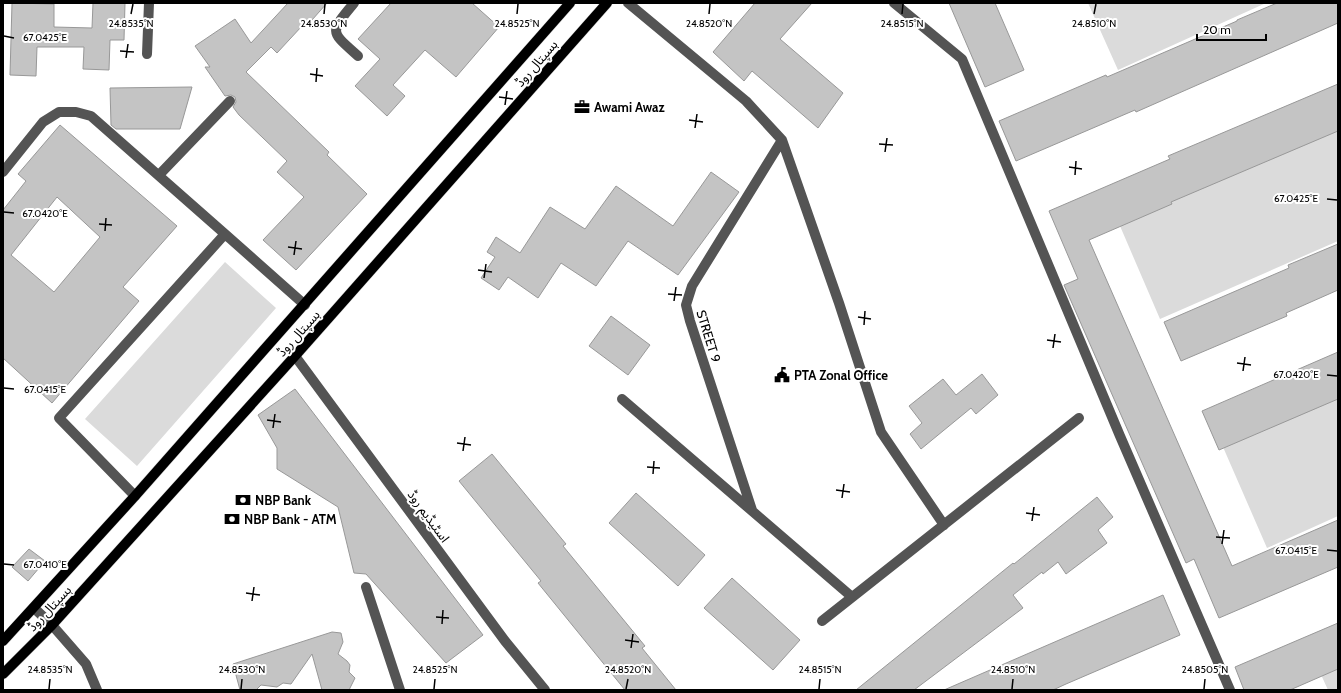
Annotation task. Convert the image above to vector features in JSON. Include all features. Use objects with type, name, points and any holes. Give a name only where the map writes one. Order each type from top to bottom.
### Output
[{"type":"main road","name":"ہسپتال روڈ","points":[[3,641],[135,496],[305,305],[570,3]]},
{"type":"main road","name":"ہسپتال روڈ","points":[[3,674],[52,625],[295,356],[607,3]]},
{"type":"street","points":[[146,54],[149,3]]},
{"type":"street","points":[[354,3],[337,23],[335,31],[338,38],[358,56]]},
{"type":"street","points":[[628,3],[746,101],[782,140],[839,303],[881,432],[944,525]]},
{"type":"street","points":[[894,3],[962,59],[1123,443],[1230,690]]},
{"type":"street","points":[[159,175],[230,101]]},
{"type":"street","points":[[3,172],[43,122],[59,112],[76,112],[91,116],[305,305]]},
{"type":"street","name":"STREET 9","points":[[752,510],[686,305],[692,286],[782,140]]},
{"type":"street","points":[[135,496],[59,418],[225,234]]},
{"type":"street","name":"اسٹیڈیم روڈ","points":[[295,356],[505,641],[545,690]]},
{"type":"street","points":[[622,399],[852,597]]},
{"type":"street","points":[[822,621],[1079,418]]},
{"type":"street","points":[[366,587],[400,690]]},
{"type":"street","points":[[34,608],[52,625],[86,664],[97,690]]},
{"type":"shaded area","points":[[1088,3],[1266,3],[1118,70]]},
{"type":"shaded area","points":[[1338,123],[1338,241],[1160,319],[1117,219]]},
{"type":"shaded area","points":[[225,262],[276,308],[137,466],[85,419]]},
{"type":"shaded area","points":[[1338,396],[1338,516],[1267,548],[1223,447]]},
{"type":"shaded area","points":[[1338,659],[1338,690],[1328,690],[1318,668]]},
{"type":"building","points":[[12,3],[54,4],[54,27],[92,28],[93,3],[125,3],[124,40],[110,40],[109,70],[83,69],[84,47],[37,47],[36,76],[10,75]]},
{"type":"building","points":[[288,3],[327,3],[305,28],[302,26],[277,53],[271,47],[246,72],[329,152],[327,155],[367,194],[296,270],[263,240],[304,197],[277,172],[287,161],[239,115],[233,107],[236,102],[235,97],[231,95],[225,96],[205,67],[210,67],[195,46],[235,19],[251,43]]},
{"type":"building","points":[[391,3],[472,3],[499,27],[456,77],[425,50],[393,85],[405,96],[387,116],[355,86],[380,59],[358,39]]},
{"type":"building","points":[[755,3],[812,3],[780,39],[843,93],[818,128],[752,71],[744,81],[713,52]]},
{"type":"building","points":[[949,3],[995,3],[1024,70],[985,87]]},
{"type":"building","points":[[1277,3],[1338,3],[1338,23],[1136,112],[1135,110],[1016,161],[999,121],[1106,75],[1107,77]]},
{"type":"building","points":[[1338,84],[1338,131],[1171,202],[1172,204],[1089,240],[1232,566],[1338,520],[1338,567],[1219,618],[1194,559],[1186,563],[1064,285],[1078,279],[1049,211],[1170,159],[1168,156]]},
{"type":"building","points":[[192,87],[180,129],[116,129],[111,125],[110,88]]},
{"type":"building","points":[[60,125],[177,226],[123,287],[139,301],[52,403],[3,358],[3,210],[26,181],[18,174]],"holes":[[[57,197],[100,237],[54,292],[11,255]]]},
{"type":"building","points":[[711,172],[739,192],[678,275],[628,241],[596,286],[561,263],[538,298],[508,277],[499,290],[481,278],[495,257],[487,252],[496,237],[520,253],[550,207],[585,229],[616,186],[673,226]]},
{"type":"building","points":[[1338,244],[1338,290],[1286,313],[1287,316],[1181,361],[1164,322],[1289,268],[1288,265]]},
{"type":"building","points":[[611,316],[650,345],[628,375],[589,346]]},
{"type":"building","points":[[1338,352],[1338,399],[1219,450],[1202,411]]},
{"type":"building","points":[[982,374],[998,395],[976,414],[971,408],[921,449],[910,434],[922,423],[909,406],[943,379],[956,395]]},
{"type":"building","points":[[295,389],[483,635],[446,663],[366,574],[354,573],[338,507],[277,469],[277,448],[258,415]]},
{"type":"building","points":[[492,454],[566,544],[563,546],[645,646],[642,648],[676,690],[625,690],[538,583],[541,581],[459,481]]},
{"type":"building","points":[[636,493],[705,555],[678,586],[609,523]]},
{"type":"building","points":[[1097,497],[1113,517],[1098,530],[1107,543],[1066,574],[1058,562],[1043,574],[1042,572],[1013,595],[1023,608],[914,690],[856,690],[1013,563],[1014,564]]},
{"type":"building","points":[[29,549],[45,561],[28,581],[12,567]]},
{"type":"building","points":[[732,578],[800,640],[773,670],[704,608]]},
{"type":"building","points":[[1163,595],[1180,635],[1053,690],[944,690]]},
{"type":"building","points":[[1338,623],[1338,669],[1290,690],[1244,690],[1235,667]]},
{"type":"building","points":[[332,632],[341,633],[343,642],[338,654],[350,665],[349,672],[355,678],[349,690],[322,690],[312,654],[291,684],[283,683],[277,687],[261,685],[256,690],[240,690],[233,664]]},
{"type":"place","name":"Awami Awaz","points":[[582,107]]},
{"type":"place","name":"PTA Zonal Office","points":[[782,375]]},
{"type":"place","name":"NBP Bank","points":[[243,500]]},
{"type":"place","name":"NBP Bank - ATM","points":[[232,519]]}]
